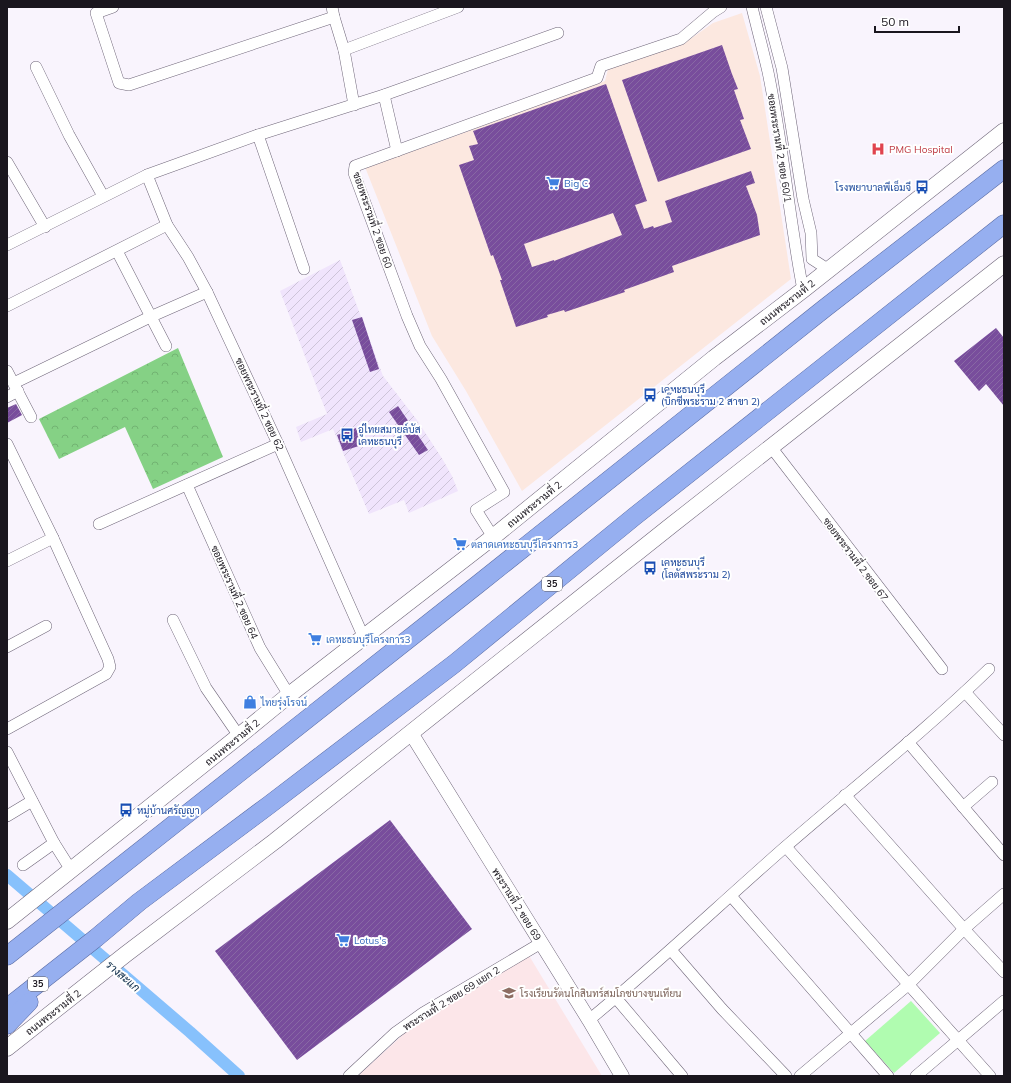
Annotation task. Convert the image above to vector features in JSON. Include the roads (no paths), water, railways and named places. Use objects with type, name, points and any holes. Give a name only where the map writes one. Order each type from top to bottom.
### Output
[{"type":"highway","points":[[7,956],[490,575],[825,308],[1004,169]]},
{"type":"highway","name":"35","points":[[7,1008],[139,902],[454,664],[635,516],[1004,224]]},
{"type":"highway","points":[[7,1025],[69,959]]},
{"type":"main road","name":"ถนนพระรามที่ 2","points":[[7,921],[240,736],[289,695],[493,537],[714,358],[804,290],[1004,131]]},
{"type":"main road","name":"ถนนพระรามที่ 2","points":[[7,1048],[126,954],[275,841],[1004,264]]},
{"type":"street","points":[[113,7],[96,13],[119,83],[129,85],[333,12],[344,50],[354,105]]},
{"type":"street","points":[[344,50],[458,7]]},
{"type":"street","name":"ซอยพระรามที่ 2 ซอย 60","points":[[493,537],[476,510],[504,492],[441,379],[420,346],[406,316],[354,173],[355,166],[597,78],[601,66],[681,39],[721,7]]},
{"type":"street","name":"ซอยพระรามที่ 2 ซอย 60/1","points":[[752,7],[768,71],[794,240],[804,290]]},
{"type":"street","name":"ซอยพระรามที่ 2 ซอย 60/1","points":[[766,7],[782,68],[803,199],[811,234],[812,259],[828,270]]},
{"type":"street","points":[[7,245],[146,175],[258,135],[384,95],[558,33]]},
{"type":"street","points":[[36,67],[69,135],[103,196]]},
{"type":"street","points":[[384,95],[397,151]]},
{"type":"street","points":[[258,135],[304,269]]},
{"type":"street","points":[[7,162],[45,227]]},
{"type":"street","name":"ซอยพระรามที่ 2 ซอย 62","points":[[146,175],[167,225],[188,257],[207,292],[278,444],[364,638]]},
{"type":"street","points":[[7,306],[167,225]]},
{"type":"street","points":[[117,251],[166,346]]},
{"type":"street","points":[[7,397],[16,387],[150,317],[207,292]]},
{"type":"street","points":[[7,371],[31,417]]},
{"type":"street","points":[[7,444],[53,538],[108,659],[110,667],[106,674],[7,729]]},
{"type":"street","points":[[99,524],[278,444]]},
{"type":"street","name":"ซอยพระรามที่ 2 ซอย 67","points":[[771,447],[942,669]]},
{"type":"street","name":"ซอยพระรามที่ 2 ซอย 64","points":[[187,485],[260,648],[289,695]]},
{"type":"street","points":[[7,561],[53,538]]},
{"type":"street","points":[[173,620],[206,688],[240,736]]},
{"type":"street","points":[[7,647],[46,626]]},
{"type":"street","points":[[589,1020],[671,950],[730,896],[908,742],[989,669]]},
{"type":"street","points":[[965,692],[1004,736]]},
{"type":"street","name":"พระรามที่ 2 ซอย 69","points":[[411,733],[589,1020],[622,1076]]},
{"type":"street","points":[[908,742],[1004,855]]},
{"type":"street","points":[[7,752],[54,843],[71,870]]},
{"type":"street","points":[[963,807],[992,782]]},
{"type":"street","points":[[845,795],[1004,972]]},
{"type":"street","points":[[7,816],[32,801]]},
{"type":"street","points":[[23,865],[54,843]]},
{"type":"street","points":[[786,847],[990,1076]]},
{"type":"street","points":[[800,1076],[908,985],[964,929],[1004,894]]},
{"type":"street","points":[[730,896],[888,1076]]},
{"type":"street","name":"พระรามที่ 2 ซอย 69 แยก 2","points":[[349,1076],[395,1033],[423,1013],[541,943]]},
{"type":"street","points":[[671,950],[722,1009],[786,1076]]},
{"type":"street","points":[[616,998],[682,1076]]},
{"type":"street","points":[[916,1076],[1004,1001]]},
{"type":"waterway","name":"รางสะแก","points":[[7,875],[239,1076]]},
{"type":"place","name":"PMG Hospital","points":[[878,149]]},
{"type":"place","name":"Big C","points":[[553,183]]},
{"type":"place","name":"โรงพยาบาลพีเอ็มจี","points":[[922,187]]},
{"type":"place","name":"เคหะธนบุรี (บิ๊กซีพระราม 2 สาขา 2)","points":[[650,395]]},
{"type":"place","name":"อู่ไทยสมายล์บัส เคหะธนบุรี","points":[[347,435]]},
{"type":"place","name":"ตลาดเคหะธนบุรีโครงการ3","points":[[460,544]]},
{"type":"place","name":"เคหะธนบุรี (โลตัสพระราม 2)","points":[[650,568]]},
{"type":"place","name":"เคหะธนบุรีโครงการ3","points":[[315,639]]},
{"type":"place","name":"ไทยรุ่งโรจน์","points":[[250,702]]},
{"type":"place","name":"หมู่บ้านศรัญญา","points":[[126,810]]},
{"type":"place","name":"Lotus's","points":[[343,940]]},
{"type":"place","name":"โรงเรียนรัตนโกสินทร์สมโภชบางขุนเทียน","points":[[509,993]]}]
